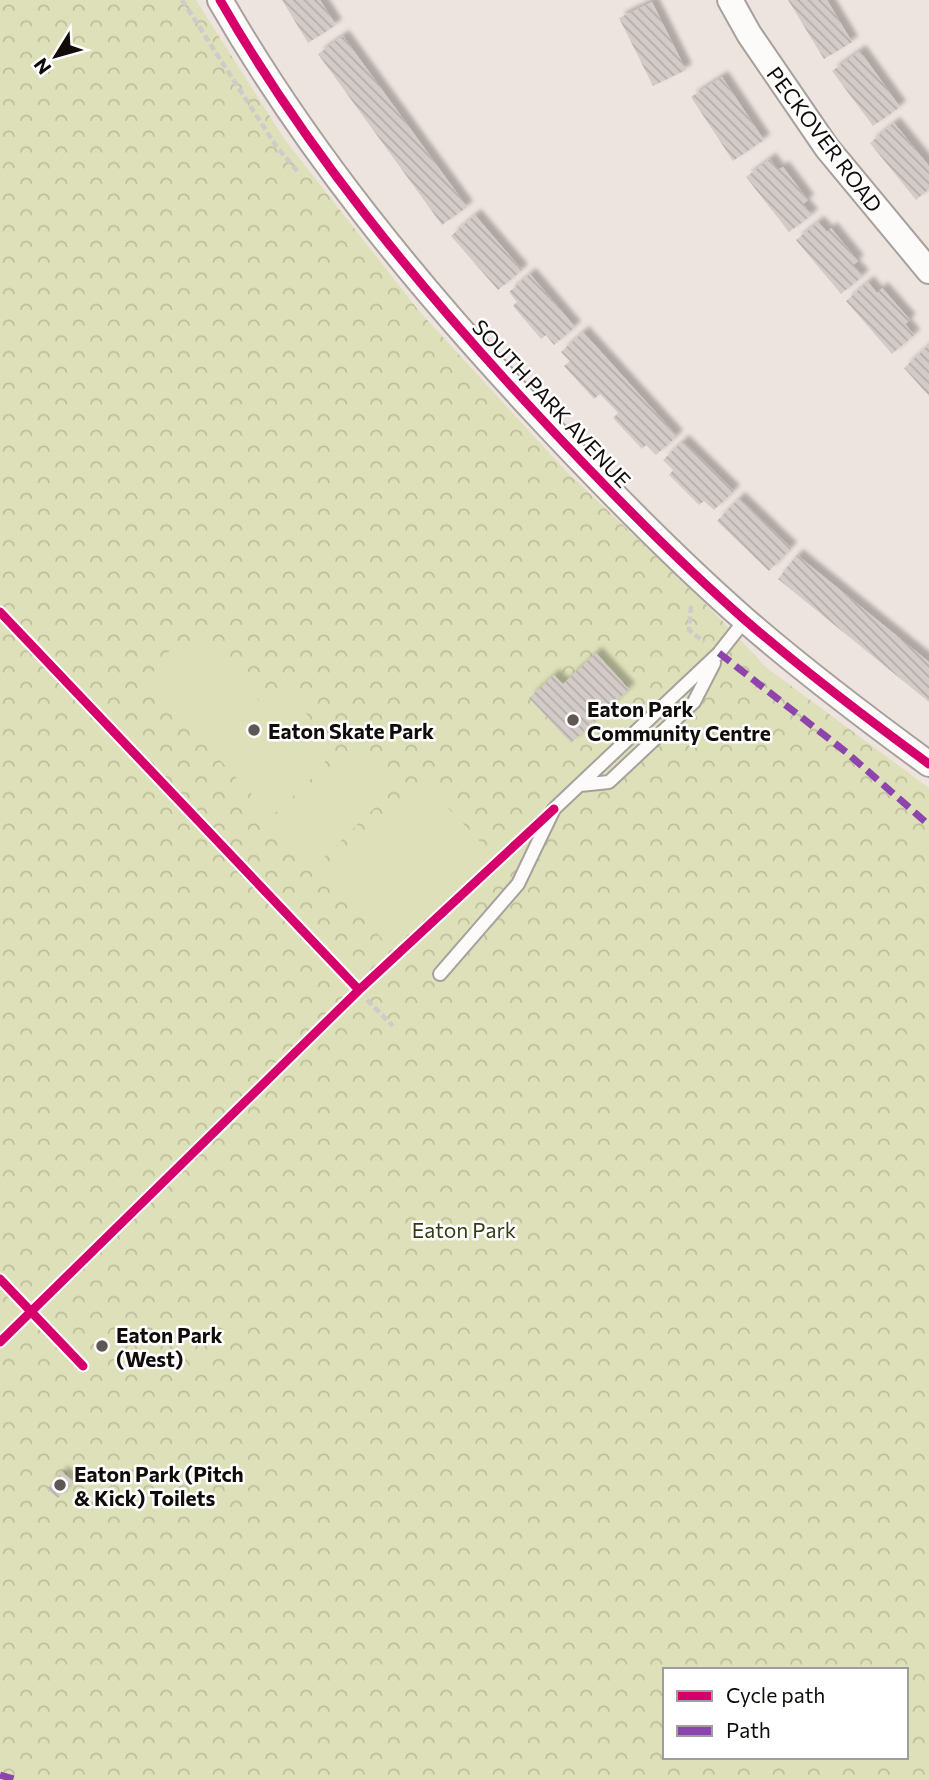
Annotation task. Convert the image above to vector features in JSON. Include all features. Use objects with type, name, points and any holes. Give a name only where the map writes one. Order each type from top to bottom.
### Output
[{"type":"street","name":"SOUTH PARK AVENUE","points":[[220,0],[276,90],[333,172],[403,264],[475,348],[609,491],[745,620],[865,717],[929,764]]},
{"type":"street","name":"PECKOVER ROAD","points":[[730,0],[749,34],[827,148],[929,271]]},
{"type":"lane","points":[[440,974],[518,884],[554,809],[580,785],[609,782],[694,702],[719,653],[745,620]]},
{"type":"path","points":[[367,1000],[393,1026]]},
{"type":"green space","name":"Eaton Park","points":[[0,0],[196,0],[285,140],[419,311],[564,469],[707,605],[767,668],[929,788],[929,1780],[0,1780]]},
{"type":"green space","name":"Eaton Skate Park","points":[[181,644],[197,644],[210,650],[264,706],[283,695],[297,698],[330,754],[318,772],[265,823],[261,804],[150,685],[160,661]]},
{"type":"green space","points":[[358,742],[398,785],[314,867],[272,824]]},
{"type":"green space","points":[[427,786],[489,851],[388,945],[327,880]]},
{"type":"building","points":[[282,0],[320,0],[336,25],[308,43]]},
{"type":"building","points":[[788,0],[827,0],[852,42],[824,59]]},
{"type":"building","points":[[652,2],[686,70],[653,86],[619,18]]},
{"type":"building","points":[[343,36],[467,207],[442,225],[318,54]]},
{"type":"building","points":[[860,51],[900,107],[873,126],[832,71]]},
{"type":"building","points":[[722,77],[764,140],[733,161],[691,97]]},
{"type":"building","points":[[894,123],[929,166],[929,189],[916,200],[870,143]]},
{"type":"building","points":[[770,159],[778,170],[783,167],[808,200],[803,204],[812,215],[789,232],[746,177]]},
{"type":"building","points":[[475,215],[522,270],[498,290],[451,236]]},
{"type":"building","points":[[818,222],[827,232],[831,228],[858,261],[853,265],[863,276],[841,294],[796,240]]},
{"type":"building","points":[[530,274],[575,327],[554,345],[546,335],[541,339],[513,306],[517,302],[509,292]]},
{"type":"building","points":[[868,282],[877,293],[882,288],[910,320],[905,324],[914,335],[892,354],[846,301]]},
{"type":"building","points":[[583,332],[677,436],[656,455],[646,445],[642,449],[613,418],[618,413],[600,394],[594,399],[564,366],[570,361],[561,352]]},
{"type":"building","points":[[929,345],[929,396],[904,368]]},
{"type":"building","points":[[683,441],[734,491],[714,510],[704,501],[699,505],[669,475],[673,470],[663,460]]},
{"type":"building","points":[[739,498],[791,548],[769,571],[717,521]]},
{"type":"building","points":[[797,555],[929,662],[929,702],[778,579]]},
{"type":"building","name":"Eaton Park Community Centre","points":[[596,653],[629,689],[571,743],[529,698],[554,675],[563,684]]},
{"type":"building","name":"Eaton Park (Pitch & Kick) Toilets","points":[[62,1472],[73,1481],[58,1498],[47,1489]]},
{"type":"marked path","points":[[719,653],[846,752],[929,825]]},
{"type":"marked path","points":[[0,1775],[17,1780]]},
{"type":"cycle path","points":[[220,0],[253,56],[326,163],[406,265],[535,412],[637,519],[745,620],[790,658],[929,764]]},
{"type":"cycle path","points":[[0,612],[359,990]]},
{"type":"cycle path","points":[[0,1342],[359,990],[554,809]]},
{"type":"cycle path","points":[[0,1279],[83,1366]]},
{"type":"place","name":"Eaton Park Community Centre","points":[[573,720]]},
{"type":"place","name":"Eaton Skate Park","points":[[254,730]]},
{"type":"place","name":"Eaton Park (West)","points":[[102,1346]]},
{"type":"place","name":"Eaton Park (Pitch & Kick) Toilets","points":[[60,1485]]}]
